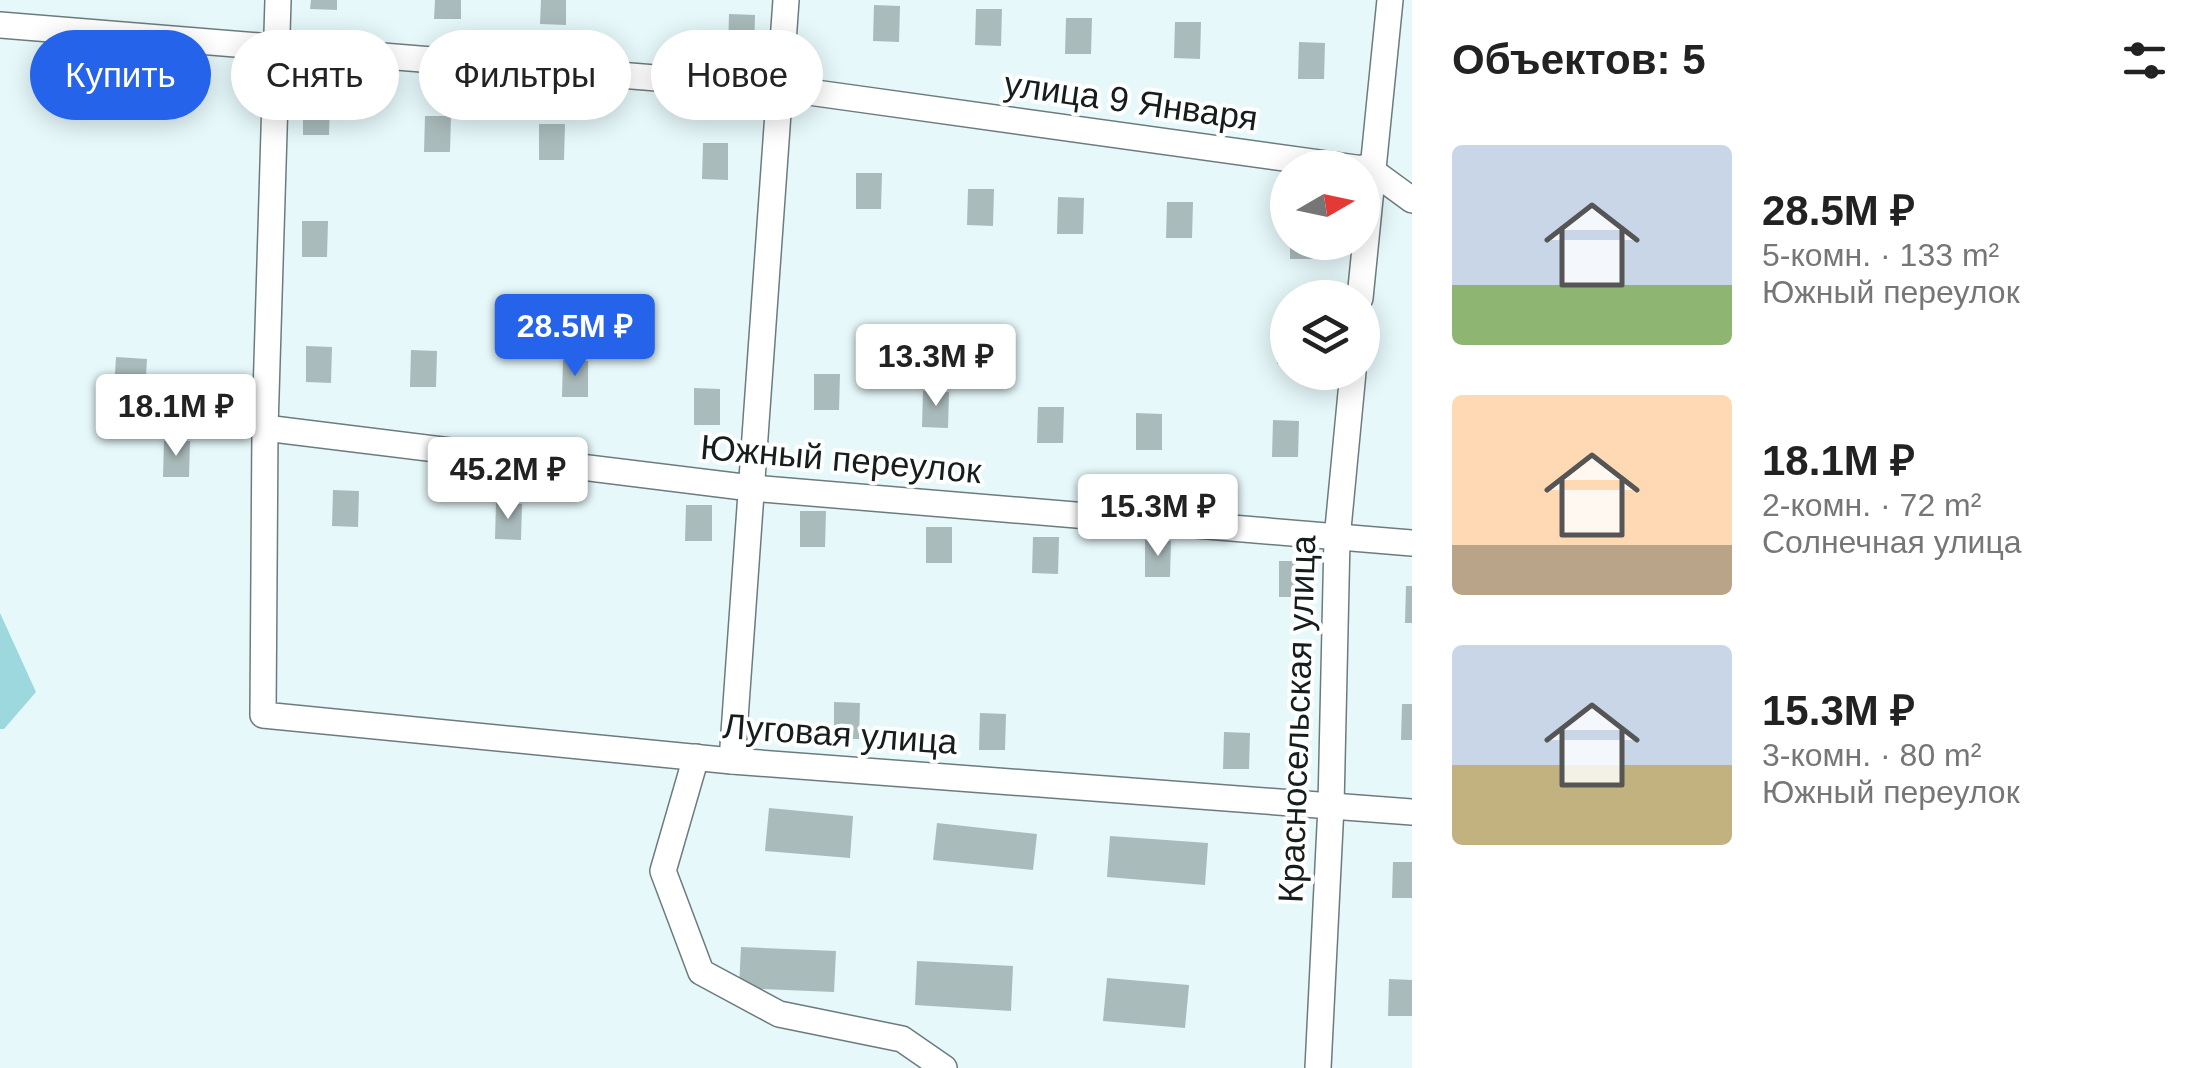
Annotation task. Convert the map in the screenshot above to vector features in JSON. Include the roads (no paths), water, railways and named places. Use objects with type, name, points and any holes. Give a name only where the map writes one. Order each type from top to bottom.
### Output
[{"type":"street","points":[[277,30],[278,0]]},
{"type":"street","points":[[784,30],[786,0]]},
{"type":"street","points":[[1366,150],[1390,0]]},
{"type":"street","name":"улица 9 Января","points":[[0,25],[231,44]]},
{"type":"street","name":"улица 9 Января","points":[[399,58],[651,78]]},
{"type":"street","name":"улица 9 Января","points":[[823,94],[1270,155]]},
{"type":"street","points":[[265,428],[274,120]]},
{"type":"street","points":[[732,761],[778,120]]},
{"type":"street","name":"улица 9 Января","points":[[1380,179],[1412,200]]},
{"type":"street","name":"Красносельская улица","points":[[1318,1068],[1331,806],[1337,539],[1351,390]]},
{"type":"street","name":"Южный переулок","points":[[265,428],[751,488],[1412,544]]},
{"type":"street","name":"Луговая улица","points":[[265,428],[263,715],[732,761],[1412,812]]},
{"type":"street","points":[[696,757],[663,871],[701,972],[779,1014],[902,1039],[944,1068]]}]
